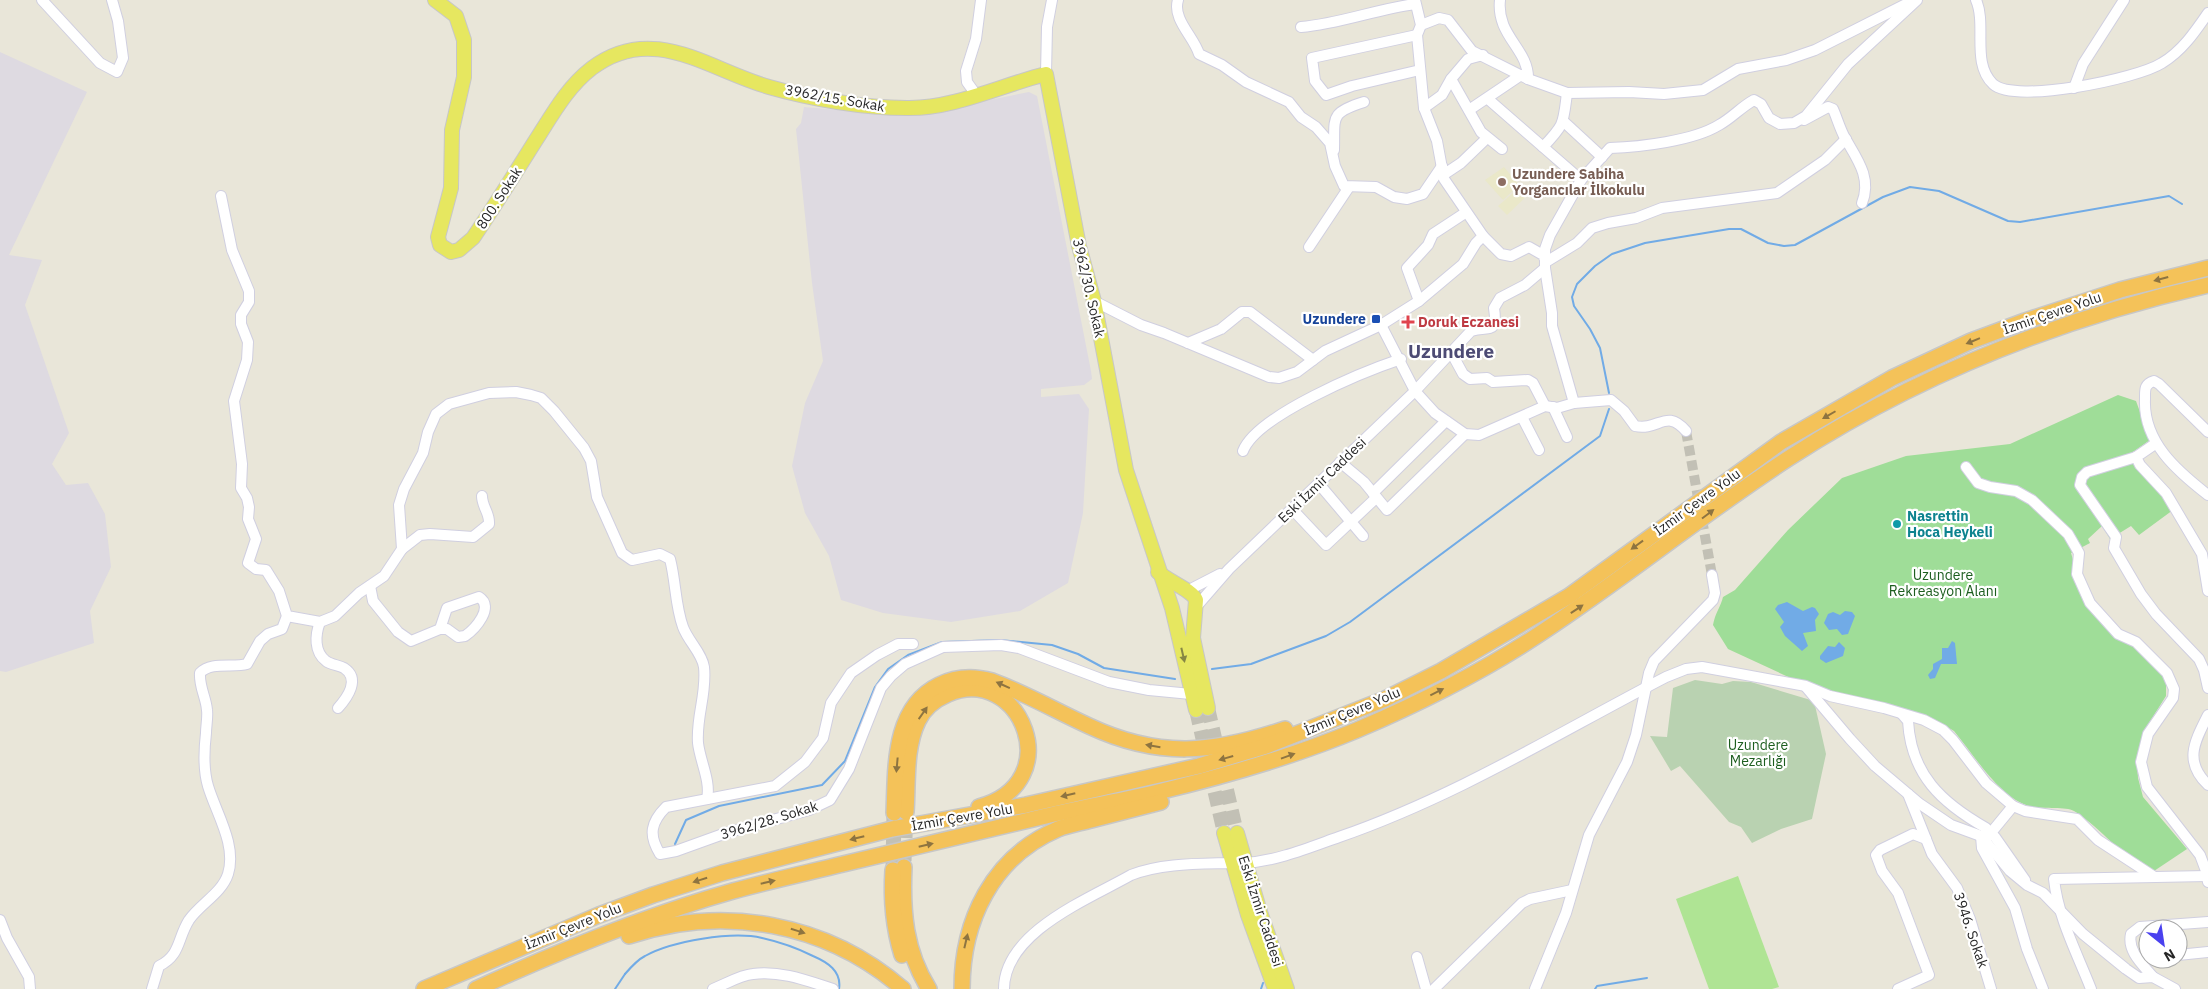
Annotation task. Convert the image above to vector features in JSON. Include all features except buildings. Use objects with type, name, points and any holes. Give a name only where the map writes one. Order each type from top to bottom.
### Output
[{"type":"highway","name":"İzmir Çevre Yolu","points":[[424,989],[653,895],[788,855],[892,830],[1026,805],[1199,766],[1266,746],[1338,718],[1401,691],[1499,639],[1569,596],[1781,442],[1892,378],[1971,341],[2025,321],[2120,290],[2208,268]]},
{"type":"highway","name":"İzmir Çevre Yolu","points":[[476,989],[556,953],[610,932],[735,890],[1055,814],[1157,793],[1242,771],[1349,733],[1399,712],[1538,636],[1792,456],[1866,412],[1940,374],[2009,344],[2142,300],[2208,285]]},
{"type":"highway","points":[[892,830],[988,804],[1014,785],[1026,766],[1029,740],[1022,721],[1006,702],[986,691],[970,689],[954,691],[929,706],[917,723],[912,738],[900,812],[899,744],[906,718],[920,697],[936,686],[955,679],[976,678],[992,680],[1108,735],[1165,748],[1211,748],[1260,737],[1317,718],[1338,718]]},
{"type":"highway","points":[[962,989],[963,952],[974,913],[1000,873],[1037,840],[1059,829],[1169,799],[1242,771]]},
{"type":"highway","points":[[919,989],[903,959],[895,931],[891,897],[898,869],[903,895],[908,944],[917,967],[929,989]]},
{"type":"highway","points":[[482,989],[646,930],[714,920],[771,924],[800,931],[852,953],[875,967],[903,989]]},
{"type":"main road","name":"800. Sokak","points":[[435,0],[456,16],[464,40],[464,77],[452,130],[451,188],[438,237],[440,245],[451,252],[459,250],[473,238],[567,92],[592,68],[620,53],[652,47],[690,55],[769,87]]},
{"type":"main road","name":"3962/15. Sokak","points":[[769,87],[865,106],[910,109],[977,96],[1014,82],[1046,74]]},
{"type":"main road","name":"3962/30. Sokak","points":[[1046,74],[1079,246],[1094,301],[1126,470],[1158,571],[1172,608],[1192,694],[1202,709],[1193,638],[1196,608]]},
{"type":"main road","points":[[1158,571],[1168,581],[1187,591],[1195,596],[1196,608],[1190,615],[1183,617],[1176,614],[1172,608],[1172,599],[1176,594],[1187,591]]},
{"type":"main road","name":"Eski İzmir Caddesi","points":[[1230,833],[1275,989]]},
{"type":"main road","name":"Eski İzmir Caddesi","points":[[1238,863],[1287,989]]},
{"type":"street","points":[[42,0],[100,63],[117,72],[123,58],[118,21],[112,0]]},
{"type":"street","points":[[977,96],[967,82],[966,71],[976,39],[980,0]]},
{"type":"street","name":"3962/30. Sokak","points":[[1046,74],[1047,27],[1052,0]]},
{"type":"street","points":[[1178,0],[1177,8],[1183,28],[1195,43],[1198,54],[1222,65],[1246,82],[1289,102],[1301,117],[1316,127],[1330,142],[1334,152]]},
{"type":"street","points":[[1469,110],[1524,77],[1528,69],[1500,22],[1500,0]]},
{"type":"street","points":[[1420,70],[1352,86],[1326,95],[1315,81],[1312,58],[1419,30],[1439,18],[1448,20],[1472,50],[1524,77],[1567,94],[1629,92],[1664,94],[1703,90],[1738,69],[1786,60],[1815,50],[1915,0]]},
{"type":"street","points":[[1794,123],[1806,116],[1848,64],[1915,0]]},
{"type":"street","points":[[1976,0],[1979,13],[1982,66],[1993,84],[2005,91],[2074,88],[2142,73],[2163,63],[2182,48],[2208,13]]},
{"type":"street","points":[[2074,88],[2082,64],[2124,0]]},
{"type":"street","points":[[1301,27],[1316,26],[1415,2],[1419,30],[1420,70],[1424,108],[1437,141],[1442,171],[1452,194],[1483,236],[1501,254],[1511,256],[1529,247],[1543,255],[1546,265]]},
{"type":"street","points":[[1424,108],[1442,95],[1451,79],[1468,59],[1483,55]]},
{"type":"street","points":[[1451,79],[1480,132],[1502,149]]},
{"type":"street","points":[[1543,147],[1561,128],[1567,94]]},
{"type":"street","points":[[1488,99],[1581,180]]},
{"type":"street","points":[[1574,403],[1552,326],[1545,249],[1550,235],[1581,180],[1610,148],[1640,147],[1698,134],[1719,125],[1754,100],[1761,104],[1769,118],[1780,124],[1794,123],[1811,117],[1828,107],[1833,109],[1846,139],[1855,151],[1865,176],[1867,191],[1862,203]]},
{"type":"street","points":[[1364,102],[1343,109],[1334,121],[1335,166],[1344,186],[1376,187],[1394,197],[1407,199],[1423,194],[1442,171],[1461,163],[1487,138]]},
{"type":"street","points":[[1563,121],[1602,157]]},
{"type":"street","points":[[1546,265],[1576,243],[1592,228],[1608,223],[1636,218],[1662,208],[1777,193],[1825,160],[1846,139]]},
{"type":"street","points":[[1309,247],[1349,187]]},
{"type":"street","points":[[152,989],[159,966],[170,961],[175,955],[185,927],[224,883],[229,868],[230,854],[224,830],[208,785],[205,742],[208,710],[202,691],[200,673],[210,666],[238,667],[247,664],[260,641],[268,634],[282,629],[287,616],[279,592],[266,570],[256,568],[248,563],[256,540],[248,519],[249,507],[247,498],[241,488],[240,445],[234,401],[247,360],[248,342],[241,324],[241,315],[249,302],[249,291],[232,250],[221,196]]},
{"type":"street","points":[[1419,301],[1407,268],[1428,245],[1433,234],[1465,213]]},
{"type":"street","points":[[1094,301],[1141,325],[1269,377],[1280,378],[1297,372],[1325,351],[1382,325],[1419,301],[1463,264],[1476,243],[1483,236]]},
{"type":"street","name":"Eski İzmir Caddesi","points":[[1196,608],[1229,569],[1415,391],[1471,331],[1483,331],[1493,326],[1497,318],[1494,308],[1498,300],[1525,286],[1546,265]]},
{"type":"street","points":[[1188,343],[1221,329],[1242,312],[1250,312],[1313,360]]},
{"type":"street","points":[[1382,325],[1401,359],[1415,391],[1435,413],[1465,434],[1479,435],[1549,406],[1611,400],[1624,411],[1635,426],[1644,428],[1671,420],[1678,422],[1686,432]]},
{"type":"street","points":[[1451,352],[1463,374],[1470,379],[1487,378],[1494,382],[1528,380],[1533,383],[1567,437]]},
{"type":"street","points":[[1243,451],[1246,444],[1294,406],[1368,370],[1401,359]]},
{"type":"street","points":[[2208,432],[2154,381],[2148,383],[2145,387],[2145,403],[2155,444],[2174,465],[2208,495]]},
{"type":"street","points":[[402,549],[399,505],[404,488],[423,453],[428,432],[436,414],[449,404],[489,393],[516,392],[531,395],[546,402],[584,448],[591,460],[597,497],[622,553],[632,560],[660,554],[670,560],[682,626],[687,638],[704,664],[706,692],[698,716],[697,730],[701,762],[708,788],[707,799]]},
{"type":"street","points":[[1522,417],[1539,450]]},
{"type":"street","points":[[1292,509],[1326,545],[1351,522],[1374,495],[1446,421]]},
{"type":"street","points":[[1340,462],[1387,510],[1465,434]]},
{"type":"street","points":[[2155,444],[2136,457],[2088,472],[2082,477],[2080,485],[2116,537],[2114,548],[2141,594],[2156,614],[2199,659],[2204,670],[2208,688]]},
{"type":"street","points":[[2136,457],[2140,465],[2166,493],[2202,554],[2208,591]]},
{"type":"street","points":[[1966,467],[1978,483],[1990,488],[2016,491],[2032,500],[2068,534],[2079,553],[2077,574],[2090,603],[2118,634],[2136,642],[2167,673],[2174,689],[2172,698],[2148,734],[2141,762],[2147,787],[2200,855],[2207,879],[2153,876],[2054,879],[2060,910],[2091,989]]},
{"type":"street","points":[[1319,484],[1363,536]]},
{"type":"street","points":[[287,616],[320,622],[335,616],[384,576],[402,549],[420,535],[473,536],[479,534],[489,524],[489,516],[482,505],[482,496]]},
{"type":"street","name":"Eski İzmir Caddesi","points":[[1187,591],[1229,569]]},
{"type":"street","points":[[1536,989],[1572,890],[1589,835],[1606,798],[1627,762],[1636,735],[1649,673],[1654,661],[1713,600],[1715,593],[1712,574]]},
{"type":"street","points":[[370,586],[373,601],[405,639],[411,641],[447,628],[458,637],[465,636],[482,619],[485,604],[482,599],[479,597],[466,600],[448,608],[440,629]]},
{"type":"street","points":[[320,622],[316,633],[320,654],[327,662],[346,669],[351,674],[353,686],[338,708]]},
{"type":"street","name":"3962/28. Sokak","points":[[913,644],[898,644],[877,655],[851,674],[832,703],[823,738],[805,762],[775,786],[666,807],[658,815],[651,831],[654,844],[660,854],[676,851],[726,833],[809,810],[830,800],[849,769],[881,688],[905,664],[943,647],[1000,645],[1019,648],[1109,682],[1149,690],[1192,694]]},
{"type":"street","points":[[1004,989],[1012,960],[1028,937],[1046,924],[1130,875],[1144,870],[1183,865],[1267,861],[1387,820],[1447,794],[1647,687],[1686,669],[1702,667],[1806,686],[1830,696],[1884,708],[1924,720],[1943,730],[1953,740],[1986,784],[2013,806],[2025,811],[2077,819],[2098,840],[2153,876]]},
{"type":"street","points":[[1806,686],[1856,746],[1907,793],[1951,826],[1985,835],[2010,871],[2027,885],[2042,893],[2083,934],[2139,978],[2154,977]]},
{"type":"street","points":[[1902,714],[1908,721],[1909,735],[1918,762],[1931,785],[1945,802],[1986,828],[1982,848],[2015,908],[2027,949],[2043,989]]},
{"type":"street","points":[[2208,715],[2195,740],[2192,754],[2198,771],[2208,785]]},
{"type":"street","points":[[2195,740],[2208,737]]},
{"type":"street","name":"3946. Sokak","points":[[1907,793],[1932,854],[1957,888],[1970,919],[1991,989]]},
{"type":"street","points":[[1985,835],[2013,806]]},
{"type":"street","points":[[1901,988],[1920,985],[1929,975],[1898,893],[1882,871],[1876,855],[1880,850],[1913,834],[1926,839]]},
{"type":"street","points":[[1434,989],[1522,903],[1530,898],[1572,890]]},
{"type":"street","points":[[0,920],[7,938],[29,977],[30,989]]},
{"type":"street","points":[[2188,923],[2208,922]]},
{"type":"street","points":[[2138,929],[2131,934],[2129,942],[2138,952]]},
{"type":"street","points":[[2188,954],[2208,952]]},
{"type":"street","points":[[1417,956],[1426,989]]},
{"type":"street","points":[[2149,969],[2154,977],[2175,989]]},
{"type":"street","points":[[713,989],[752,974],[763,973],[783,975],[833,989]]},
{"type":"shaded area","points":[[0,52],[87,92],[9,255],[42,260],[25,305],[69,433],[52,464],[66,485],[88,483],[105,514],[111,567],[90,611],[94,643],[6,672],[0,671]]},
{"type":"shaded area","points":[[1029,92],[1037,96],[1092,379],[1084,385],[1041,389],[1041,397],[1079,394],[1089,409],[1083,513],[1068,583],[1020,611],[951,622],[883,613],[841,600],[829,556],[805,513],[792,466],[805,403],[823,361],[812,283],[796,129],[801,123],[804,107],[910,116]]},
{"type":"shaded area","name":"Uzundere Sabiha Yorgancılar İlkokulu","points":[[1504,167],[1519,185],[1503,200],[1485,180]]},
{"type":"shaded area","points":[[1522,185],[1530,193],[1507,215],[1498,206]]},
{"type":"green space","name":"Uzundere Rekreasyon Alanı","points":[[2118,395],[2136,401],[2150,440],[2133,452],[2133,460],[2173,510],[2139,535],[2131,526],[2110,539],[2102,526],[2088,539],[2090,543],[2071,553],[2084,596],[2106,623],[2160,664],[2166,683],[2166,696],[2144,731],[2137,762],[2138,778],[2143,797],[2187,849],[2154,871],[2122,852],[2094,826],[2074,811],[2029,806],[2007,794],[1997,785],[1954,731],[1944,725],[1823,693],[1728,649],[1713,625],[1723,597],[1735,590],[1788,530],[1842,478],[1906,456],[2010,444]]},
{"type":"green space","name":"Uzundere Mezarlığı","points":[[1695,680],[1722,684],[1733,681],[1751,682],[1814,701],[1826,754],[1812,819],[1781,829],[1752,843],[1741,827],[1729,822],[1680,766],[1671,771],[1650,736],[1667,737],[1673,688]]},
{"type":"green space","points":[[1738,876],[1779,987],[1772,989],[1709,989],[1676,899]]},
{"type":"water","points":[[1787,602],[1803,611],[1812,607],[1815,608],[1819,614],[1815,620],[1816,631],[1803,633],[1808,646],[1802,651],[1785,636],[1780,627],[1784,622],[1775,609],[1778,605]]},
{"type":"water","points":[[1845,611],[1852,612],[1855,616],[1848,634],[1842,635],[1837,629],[1829,630],[1824,623],[1828,614],[1833,612],[1840,615]]},
{"type":"water","points":[[1952,641],[1955,643],[1957,664],[1941,664],[1935,678],[1930,679],[1928,675],[1933,669],[1933,664],[1942,659],[1942,648],[1948,648]]},
{"type":"water","points":[[1839,642],[1845,648],[1843,656],[1826,663],[1820,659],[1820,656],[1828,646],[1835,647]]},
{"type":"waterway","points":[[1609,393],[1600,348],[1574,306],[1572,297],[1577,284],[1595,266],[1612,254],[1645,243],[1729,229],[1741,229],[1768,243],[1784,246],[1795,245],[1883,197],[1910,187],[1939,191],[2008,221],[2020,222],[2169,196],[2182,204]]},
{"type":"waterway","points":[[1212,669],[1251,664],[1326,636],[1350,622],[1600,436],[1609,409]]},
{"type":"waterway","points":[[675,844],[686,820],[719,806],[822,785],[845,761],[875,687],[888,669],[908,655],[942,642],[1000,640],[1052,645],[1078,654],[1104,668],[1175,679]]},
{"type":"waterway","points":[[625,974],[642,958],[670,946],[702,939],[749,936],[788,946],[823,961],[836,972],[839,989]]},
{"type":"waterway","points":[[615,989],[625,974]]},
{"type":"waterway","points":[[1595,989],[1597,986],[1647,978]]},
{"type":"waterway","points":[[1261,989],[1263,983]]},
{"type":"tunnel","points":[[1686,431],[1712,575]]},
{"type":"tunnel","points":[[1208,708],[1237,833]]},
{"type":"tunnel","points":[[1196,710],[1224,833]]},
{"type":"tunnel","points":[[893,870],[894,813]]},
{"type":"tunnel","points":[[904,861],[906,814]]},
{"type":"place","name":"Uzundere Sabiha Yorgancılar İlkokulu","points":[[1502,182]]},
{"type":"place","name":"Uzundere","points":[[1376,319]]},
{"type":"place","name":"Doruk Eczanesi","points":[[1408,322]]},
{"type":"place","name":"Nasrettin Hoca Heykeli","points":[[1897,524]]},
{"type":"district","name":"Uzundere","points":[[1451,351]]}]
